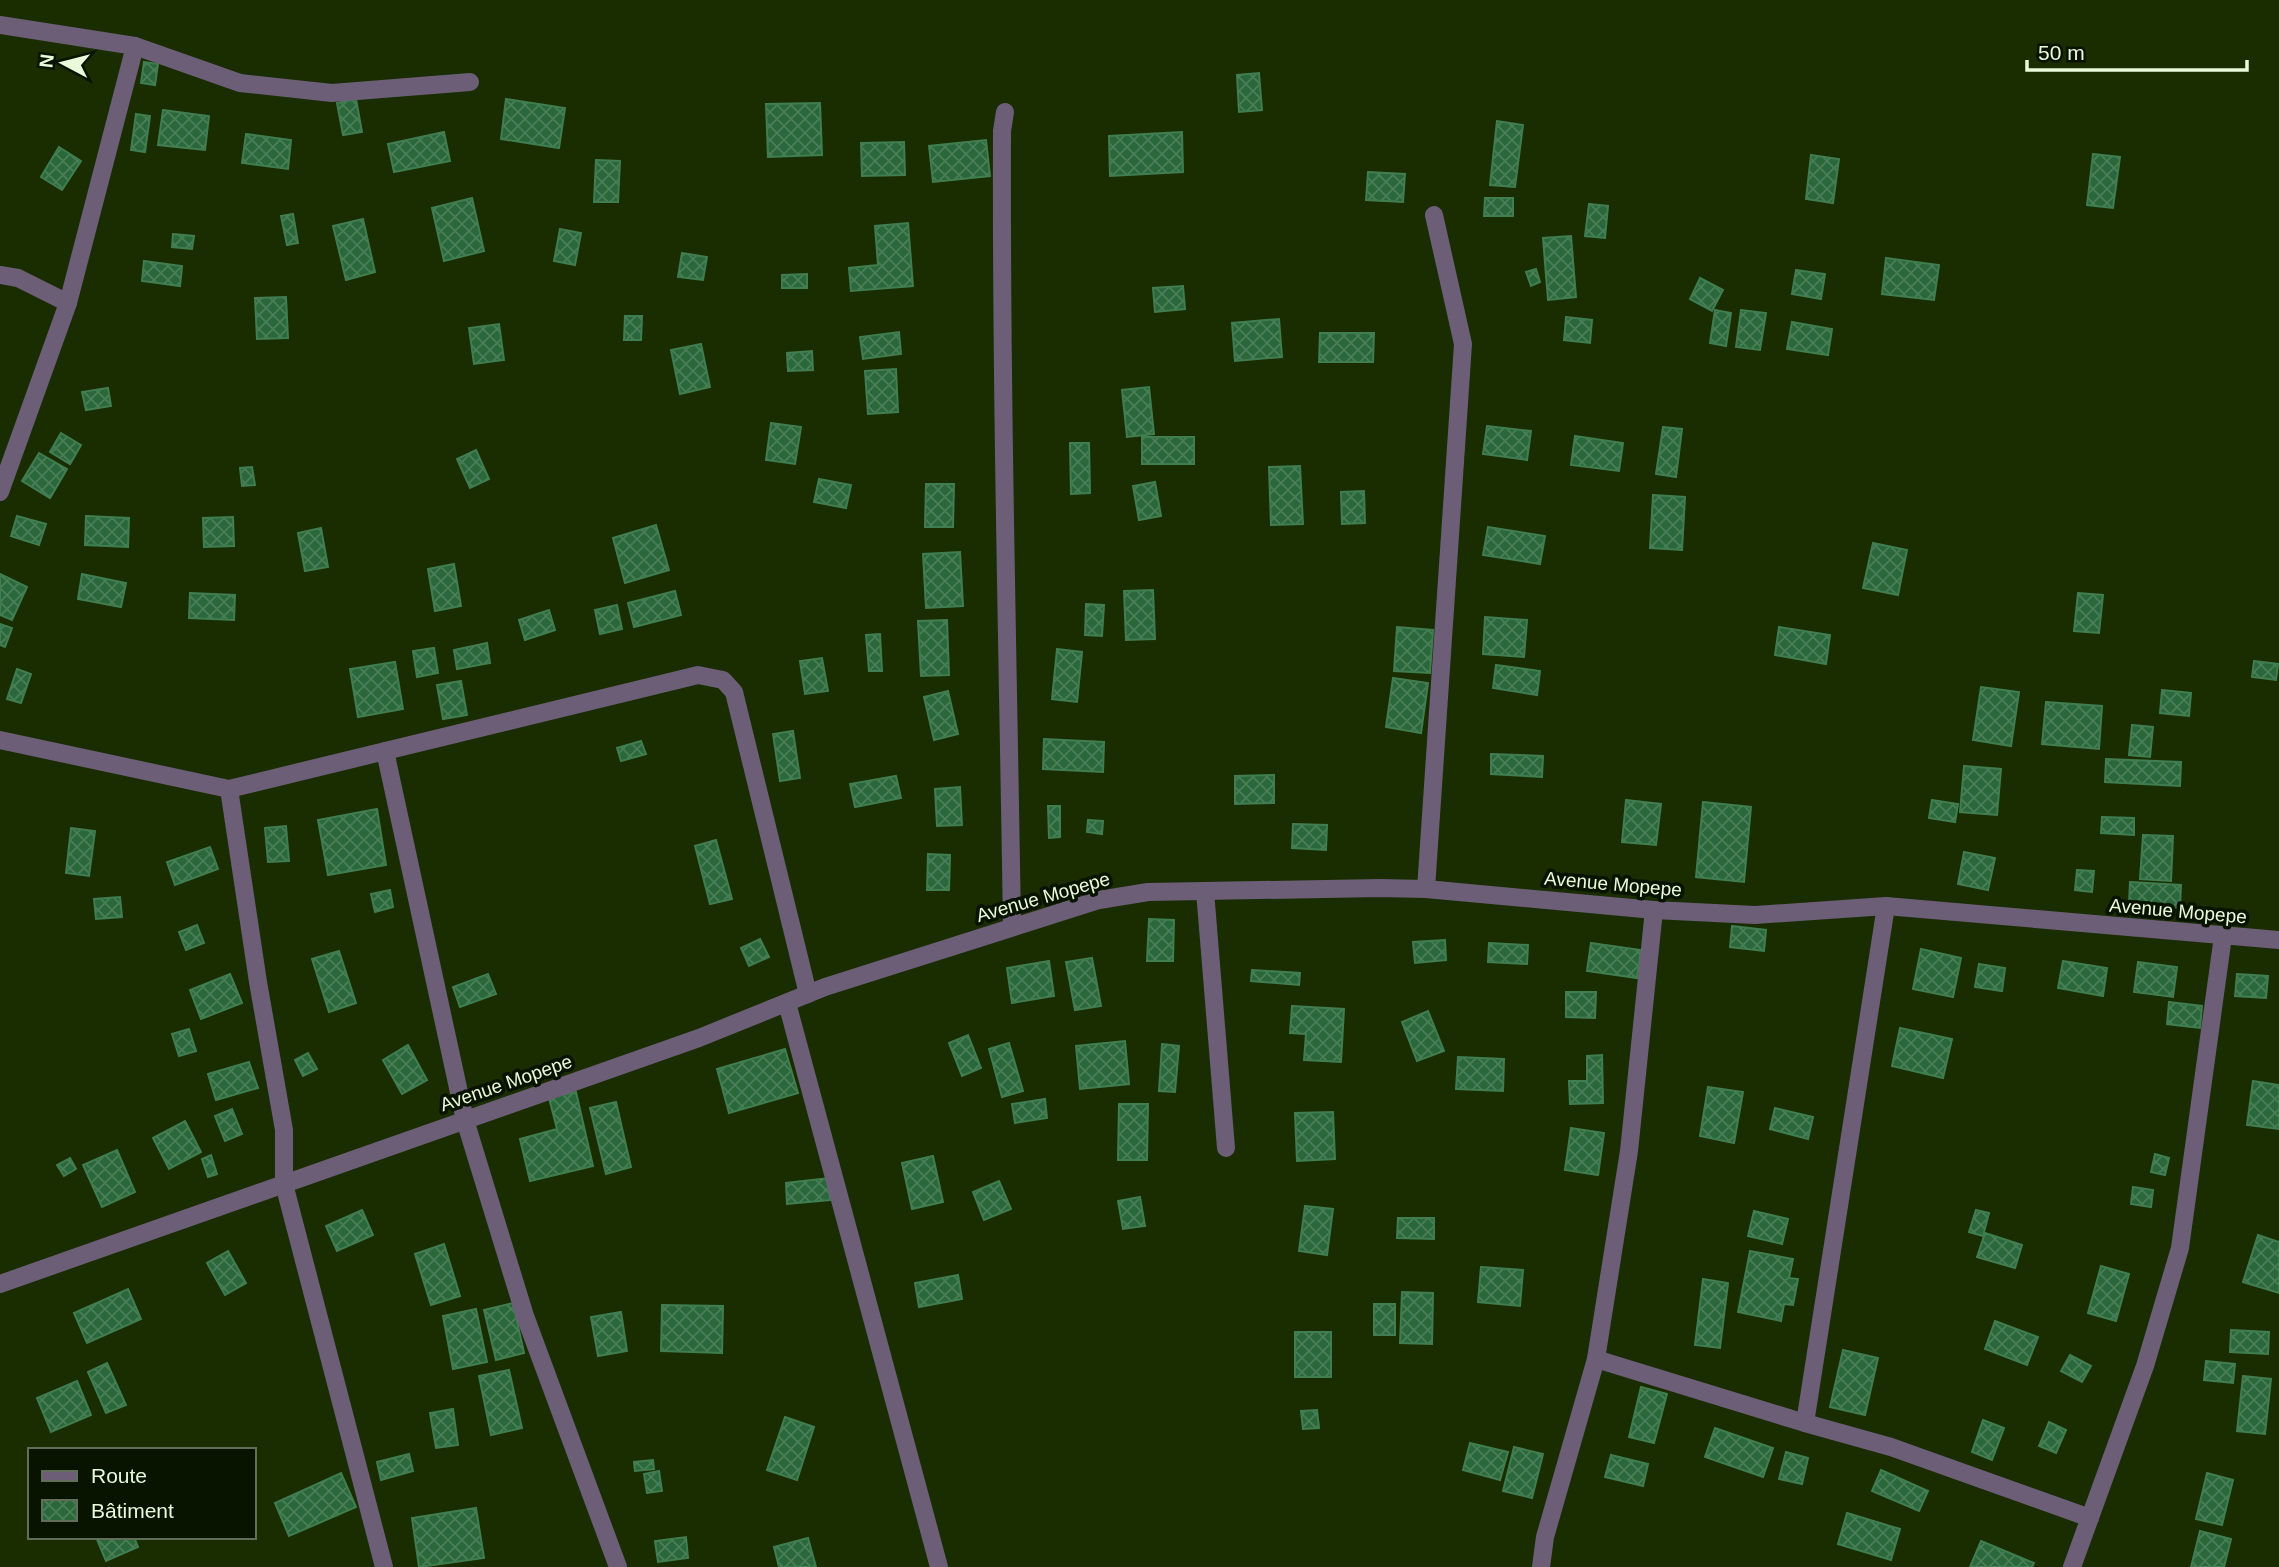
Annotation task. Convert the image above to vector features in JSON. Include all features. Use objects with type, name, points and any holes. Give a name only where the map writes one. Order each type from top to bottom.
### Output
[{"type":"street","points":[[0,25],[135,46],[240,83],[332,93],[470,82]]},
{"type":"street","points":[[0,492],[68,303],[135,46]]},
{"type":"street","points":[[1005,112],[1002,131],[1001,324],[1005,419],[1012,926]]},
{"type":"street","points":[[1426,889],[1463,344],[1434,215]]},
{"type":"street","points":[[0,275],[18,278],[68,303]]},
{"type":"street","points":[[0,740],[229,789],[698,676],[723,680],[734,692],[808,994]]},
{"type":"street","points":[[385,751],[465,1120],[524,1316],[618,1567]]},
{"type":"street","points":[[229,789],[258,982],[284,1130],[284,1184],[384,1567]]},
{"type":"street","name":"Avenue Mopepe","points":[[0,1284],[699,1038],[808,994],[1098,900],[1147,892],[1426,889],[1654,910],[1755,915],[1886,906],[2279,940]]},
{"type":"street","points":[[1205,891],[1226,1148]]},
{"type":"street","points":[[1805,1423],[1886,906]]},
{"type":"street","points":[[1541,1567],[1545,1537],[1596,1359],[1629,1150],[1654,910]]},
{"type":"street","points":[[2072,1567],[2145,1366],[2180,1248],[2223,936]]},
{"type":"street","points":[[786,1003],[939,1567]]},
{"type":"street","points":[[1596,1359],[1891,1447],[2090,1518]]},
{"type":"building","points":[[144,62],[158,64],[155,85],[141,83]]},
{"type":"building","points":[[1259,73],[1262,110],[1239,112],[1237,75]]},
{"type":"building","points":[[356,99],[362,132],[343,135],[337,103]]},
{"type":"building","points":[[506,99],[565,108],[559,148],[501,139]]},
{"type":"building","points":[[820,103],[822,155],[768,157],[766,104]]},
{"type":"building","points":[[163,110],[209,116],[205,150],[158,145]]},
{"type":"building","points":[[136,114],[150,116],[145,152],[131,150]]},
{"type":"building","points":[[1497,121],[1523,125],[1515,187],[1490,185]]},
{"type":"building","points":[[444,132],[450,161],[394,172],[388,144]]},
{"type":"building","points":[[1182,132],[1183,172],[1110,176],[1109,136]]},
{"type":"building","points":[[246,134],[291,140],[288,169],[242,163]]},
{"type":"building","points":[[986,140],[990,176],[933,182],[929,146]]},
{"type":"building","points":[[904,142],[905,175],[862,176],[861,143]]},
{"type":"building","points":[[59,147],[81,161],[62,190],[41,177]]},
{"type":"building","points":[[2093,154],[2120,157],[2113,208],[2087,205]]},
{"type":"building","points":[[1811,155],[1839,159],[1833,203],[1806,199]]},
{"type":"building","points":[[596,160],[620,161],[618,202],[594,202]]},
{"type":"building","points":[[1368,172],[1405,174],[1403,202],[1366,200]]},
{"type":"building","points":[[472,198],[484,251],[444,261],[432,208]]},
{"type":"building","points":[[1485,198],[1513,198],[1513,216],[1484,216]]},
{"type":"building","points":[[1589,204],[1608,206],[1605,238],[1585,236]]},
{"type":"building","points":[[293,214],[298,243],[287,245],[281,216]]},
{"type":"building","points":[[363,219],[375,272],[346,280],[333,226]]},
{"type":"building","points":[[908,223],[913,286],[851,291],[849,268],[878,265],[875,226]]},
{"type":"building","points":[[560,229],[581,233],[575,265],[554,261]]},
{"type":"building","points":[[173,234],[194,236],[192,249],[172,247]]},
{"type":"building","points":[[1571,236],[1576,297],[1548,300],[1543,238]]},
{"type":"building","points":[[682,253],[707,257],[703,280],[678,277]]},
{"type":"building","points":[[1886,258],[1939,265],[1934,300],[1882,294]]},
{"type":"building","points":[[144,261],[182,266],[180,286],[142,281]]},
{"type":"building","points":[[1536,269],[1540,282],[1531,286],[1526,272]]},
{"type":"building","points":[[1796,270],[1825,274],[1821,299],[1792,294]]},
{"type":"building","points":[[807,274],[807,288],[782,288],[782,275]]},
{"type":"building","points":[[1700,278],[1723,290],[1712,311],[1690,299]]},
{"type":"building","points":[[1183,286],[1185,309],[1155,312],[1153,288]]},
{"type":"building","points":[[286,297],[288,338],[257,339],[255,298]]},
{"type":"building","points":[[1715,310],[1731,313],[1726,346],[1710,343]]},
{"type":"building","points":[[1741,310],[1766,313],[1760,350],[1736,347]]},
{"type":"building","points":[[625,316],[642,316],[641,340],[624,340]]},
{"type":"building","points":[[1566,317],[1592,320],[1590,343],[1564,340]]},
{"type":"building","points":[[1279,319],[1282,357],[1235,361],[1232,323]]},
{"type":"building","points":[[1792,322],[1832,329],[1828,355],[1787,349]]},
{"type":"building","points":[[499,324],[504,360],[474,364],[469,328]]},
{"type":"building","points":[[899,332],[901,354],[863,359],[860,337]]},
{"type":"building","points":[[1320,333],[1374,333],[1373,362],[1319,362]]},
{"type":"building","points":[[701,344],[710,387],[680,394],[671,350]]},
{"type":"building","points":[[812,351],[813,370],[788,371],[787,353]]},
{"type":"building","points":[[896,369],[898,412],[868,414],[865,371]]},
{"type":"building","points":[[1149,387],[1154,434],[1127,437],[1122,390]]},
{"type":"building","points":[[108,388],[111,406],[86,410],[82,392]]},
{"type":"building","points":[[771,423],[801,427],[795,464],[766,460]]},
{"type":"building","points":[[1487,426],[1531,431],[1527,460],[1483,454]]},
{"type":"building","points":[[1663,427],[1682,429],[1676,477],[1656,474]]},
{"type":"building","points":[[61,433],[81,445],[70,464],[50,452]]},
{"type":"building","points":[[1575,436],[1623,443],[1619,471],[1571,465]]},
{"type":"building","points":[[1142,437],[1194,437],[1194,464],[1142,464]]},
{"type":"building","points":[[1070,443],[1089,443],[1090,493],[1071,494]]},
{"type":"building","points":[[476,450],[489,479],[470,488],[457,459]]},
{"type":"building","points":[[39,453],[67,469],[50,498],[22,481]]},
{"type":"building","points":[[1300,466],[1303,524],[1271,525],[1269,467]]},
{"type":"building","points":[[252,467],[255,485],[242,486],[240,468]]},
{"type":"building","points":[[819,479],[851,485],[846,508],[814,502]]},
{"type":"building","points":[[1155,482],[1161,516],[1139,520],[1133,486]]},
{"type":"building","points":[[926,484],[954,484],[953,527],[925,527]]},
{"type":"building","points":[[1364,491],[1365,523],[1342,524],[1341,492]]},
{"type":"building","points":[[1653,495],[1685,497],[1682,550],[1650,548]]},
{"type":"building","points":[[17,516],[46,524],[39,545],[11,536]]},
{"type":"building","points":[[86,516],[129,518],[128,547],[85,545]]},
{"type":"building","points":[[233,517],[234,546],[204,547],[203,518]]},
{"type":"building","points":[[656,525],[669,570],[625,583],[613,538]]},
{"type":"building","points":[[1488,527],[1545,536],[1540,564],[1483,555]]},
{"type":"building","points":[[321,528],[328,567],[305,571],[298,533]]},
{"type":"building","points":[[1873,543],[1907,550],[1898,595],[1863,588]]},
{"type":"building","points":[[960,552],[963,606],[926,608],[923,554]]},
{"type":"building","points":[[454,564],[461,606],[435,611],[428,569]]},
{"type":"building","points":[[0,574],[27,587],[12,620],[0,615]]},
{"type":"building","points":[[82,574],[126,583],[121,607],[78,599]]},
{"type":"building","points":[[1153,590],[1155,639],[1126,640],[1124,591]]},
{"type":"building","points":[[675,591],[681,615],[634,627],[628,603]]},
{"type":"building","points":[[190,593],[235,595],[234,620],[189,618]]},
{"type":"building","points":[[2078,593],[2103,595],[2099,633],[2074,631]]},
{"type":"building","points":[[1086,604],[1104,605],[1102,636],[1085,635]]},
{"type":"building","points":[[617,605],[622,629],[600,634],[595,610]]},
{"type":"building","points":[[549,610],[555,630],[525,640],[519,620]]},
{"type":"building","points":[[1485,617],[1527,620],[1524,657],[1483,654]]},
{"type":"building","points":[[947,620],[949,675],[921,676],[918,621]]},
{"type":"building","points":[[0,624],[12,628],[5,647],[0,645]]},
{"type":"building","points":[[1397,627],[1433,630],[1430,673],[1394,671]]},
{"type":"building","points":[[1779,627],[1830,635],[1826,664],[1775,655]]},
{"type":"building","points":[[880,634],[882,671],[869,671],[866,635]]},
{"type":"building","points":[[487,643],[490,663],[457,669],[454,650]]},
{"type":"building","points":[[434,648],[438,673],[417,677],[413,651]]},
{"type":"building","points":[[1057,649],[1082,652],[1077,702],[1052,699]]},
{"type":"building","points":[[822,658],[828,691],[805,694],[800,661]]},
{"type":"building","points":[[2254,661],[2278,664],[2276,680],[2252,677]]},
{"type":"building","points":[[395,662],[403,709],[358,717],[350,669]]},
{"type":"building","points":[[1496,665],[1540,671],[1537,695],[1493,688]]},
{"type":"building","points":[[17,669],[31,674],[21,703],[7,699]]},
{"type":"building","points":[[1393,678],[1428,683],[1421,733],[1386,727]]},
{"type":"building","points":[[461,681],[467,715],[443,719],[437,685]]},
{"type":"building","points":[[1981,687],[2019,692],[2011,746],[1973,740]]},
{"type":"building","points":[[2162,690],[2191,693],[2189,716],[2160,713]]},
{"type":"building","points":[[948,691],[958,734],[934,740],[924,697]]},
{"type":"building","points":[[2046,702],[2102,706],[2099,749],[2042,744]]},
{"type":"building","points":[[2132,725],[2153,727],[2150,757],[2129,755]]},
{"type":"building","points":[[793,731],[800,778],[780,781],[773,734]]},
{"type":"building","points":[[1044,739],[1104,742],[1103,772],[1043,769]]},
{"type":"building","points":[[641,741],[646,754],[621,761],[617,748]]},
{"type":"building","points":[[1491,754],[1543,756],[1542,777],[1491,774]]},
{"type":"building","points":[[2106,759],[2181,762],[2180,786],[2105,782]]},
{"type":"building","points":[[1964,766],[2001,769],[1997,815],[1960,812]]},
{"type":"building","points":[[1274,775],[1274,803],[1235,804],[1235,776]]},
{"type":"building","points":[[896,776],[901,798],[855,807],[850,784]]},
{"type":"building","points":[[960,787],[962,825],[937,826],[935,789]]},
{"type":"building","points":[[1626,800],[1661,804],[1656,845],[1622,842]]},
{"type":"building","points":[[1932,800],[1958,804],[1955,822],[1929,818]]},
{"type":"building","points":[[1703,802],[1751,807],[1744,882],[1696,877]]},
{"type":"building","points":[[1048,806],[1060,806],[1060,837],[1049,838]]},
{"type":"building","points":[[377,809],[386,865],[328,875],[318,820]]},
{"type":"building","points":[[2102,817],[2134,818],[2134,835],[2101,833]]},
{"type":"building","points":[[1088,820],[1103,821],[1102,834],[1087,832]]},
{"type":"building","points":[[1293,824],[1327,825],[1326,850],[1292,848]]},
{"type":"building","points":[[286,826],[289,861],[268,862],[265,828]]},
{"type":"building","points":[[71,828],[95,831],[89,876],[66,873]]},
{"type":"building","points":[[2143,835],[2173,836],[2171,881],[2140,879]]},
{"type":"building","points":[[716,840],[732,899],[710,904],[695,846]]},
{"type":"building","points":[[210,847],[218,869],[175,885],[167,862]]},
{"type":"building","points":[[1964,852],[1995,858],[1988,890],[1958,884]]},
{"type":"building","points":[[928,854],[950,855],[949,890],[927,890]]},
{"type":"building","points":[[2077,870],[2094,871],[2092,892],[2075,890]]},
{"type":"building","points":[[2130,882],[2181,885],[2180,908],[2129,904]]},
{"type":"building","points":[[390,890],[393,907],[375,912],[371,894]]},
{"type":"building","points":[[120,897],[122,917],[96,919],[94,899]]},
{"type":"building","points":[[1149,919],[1174,920],[1173,961],[1147,961]]},
{"type":"building","points":[[197,925],[204,943],[186,950],[179,932]]},
{"type":"building","points":[[1732,926],[1766,930],[1764,951],[1730,947]]},
{"type":"building","points":[[760,939],[769,957],[749,966],[741,948]]},
{"type":"building","points":[[1445,940],[1446,960],[1415,963],[1413,942]]},
{"type":"building","points":[[1489,943],[1528,945],[1527,964],[1488,962]]},
{"type":"building","points":[[1591,943],[1641,950],[1637,978],[1587,971]]},
{"type":"building","points":[[1921,949],[1961,958],[1953,997],[1913,989]]},
{"type":"building","points":[[339,951],[356,1003],[329,1012],[312,959]]},
{"type":"building","points":[[1092,958],[1101,1006],[1075,1010],[1066,962]]},
{"type":"building","points":[[1049,961],[1054,996],[1012,1003],[1007,968]]},
{"type":"building","points":[[2063,961],[2107,968],[2103,996],[2058,988]]},
{"type":"building","points":[[2138,962],[2177,967],[2173,997],[2134,992]]},
{"type":"building","points":[[1979,964],[2005,968],[2002,991],[1975,987]]},
{"type":"building","points":[[1252,970],[1300,973],[1299,985],[1251,981]]},
{"type":"building","points":[[230,974],[242,1003],[201,1019],[190,990]]},
{"type":"building","points":[[488,974],[496,994],[460,1007],[453,987]]},
{"type":"building","points":[[2237,974],[2268,976],[2266,998],[2235,996]]},
{"type":"building","points":[[1566,992],[1596,992],[1595,1018],[1566,1017]]},
{"type":"building","points":[[2169,1002],[2202,1006],[2200,1028],[2167,1024]]},
{"type":"building","points":[[1292,1006],[1344,1009],[1341,1062],[1304,1060],[1306,1034],[1290,1033]]},
{"type":"building","points":[[1428,1011],[1444,1051],[1417,1061],[1402,1022]]},
{"type":"building","points":[[1900,1028],[1952,1039],[1943,1078],[1892,1066]]},
{"type":"building","points":[[189,1029],[196,1051],[179,1056],[172,1034]]},
{"type":"building","points":[[968,1035],[981,1068],[962,1076],[949,1043]]},
{"type":"building","points":[[1125,1041],[1129,1084],[1080,1089],[1076,1046]]},
{"type":"building","points":[[1009,1043],[1023,1091],[1002,1097],[989,1049]]},
{"type":"building","points":[[1162,1044],[1179,1046],[1175,1092],[1159,1091]]},
{"type":"building","points":[[408,1045],[427,1080],[402,1094],[383,1060]]},
{"type":"building","points":[[785,1049],[798,1093],[729,1113],[717,1069]]},
{"type":"building","points":[[308,1053],[317,1069],[303,1076],[295,1060]]},
{"type":"building","points":[[1602,1055],[1603,1103],[1570,1104],[1569,1081],[1587,1081],[1587,1056]]},
{"type":"building","points":[[1458,1057],[1504,1059],[1503,1091],[1456,1089]]},
{"type":"building","points":[[249,1062],[258,1088],[216,1100],[208,1074]]},
{"type":"building","points":[[2253,1081],[2279,1085],[2279,1129],[2247,1125]]},
{"type":"building","points":[[1708,1087],[1743,1092],[1734,1143],[1700,1136]]},
{"type":"building","points":[[576,1092],[593,1166],[530,1181],[520,1139],[557,1129],[549,1098]]},
{"type":"building","points":[[1045,1099],[1047,1118],[1015,1123],[1012,1104]]},
{"type":"building","points":[[616,1102],[631,1167],[606,1174],[590,1108]]},
{"type":"building","points":[[1119,1104],[1148,1104],[1147,1160],[1118,1160]]},
{"type":"building","points":[[1775,1108],[1813,1117],[1808,1139],[1770,1129]]},
{"type":"building","points":[[232,1109],[242,1134],[225,1141],[215,1116]]},
{"type":"building","points":[[1333,1112],[1335,1159],[1297,1161],[1295,1113]]},
{"type":"building","points":[[185,1121],[201,1152],[169,1169],[153,1138]]},
{"type":"building","points":[[1571,1128],[1604,1133],[1598,1175],[1565,1170]]},
{"type":"building","points":[[117,1150],[135,1192],[102,1207],[83,1165]]},
{"type":"building","points":[[2155,1154],[2169,1158],[2165,1175],[2151,1172]]},
{"type":"building","points":[[211,1155],[217,1174],[208,1177],[202,1159]]},
{"type":"building","points":[[933,1156],[943,1202],[912,1209],[902,1163]]},
{"type":"building","points":[[70,1158],[76,1169],[64,1176],[57,1165]]},
{"type":"building","points":[[829,1178],[830,1200],[787,1204],[786,1183]]},
{"type":"building","points":[[999,1181],[1011,1209],[984,1220],[973,1192]]},
{"type":"building","points":[[2133,1187],[2153,1190],[2151,1207],[2131,1204]]},
{"type":"building","points":[[1140,1197],[1145,1226],[1123,1229],[1118,1201]]},
{"type":"building","points":[[1305,1206],[1333,1209],[1327,1255],[1299,1251]]},
{"type":"building","points":[[362,1210],[373,1235],[337,1251],[326,1226]]},
{"type":"building","points":[[1976,1210],[1989,1213],[1983,1236],[1969,1232]]},
{"type":"building","points":[[1754,1211],[1788,1219],[1782,1244],[1748,1236]]},
{"type":"building","points":[[1398,1218],[1434,1218],[1434,1239],[1397,1238]]},
{"type":"building","points":[[1985,1233],[2022,1245],[2015,1268],[1977,1257]]},
{"type":"building","points":[[2258,1235],[2279,1242],[2279,1293],[2243,1282]]},
{"type":"building","points":[[444,1244],[460,1296],[431,1305],[415,1254]]},
{"type":"building","points":[[228,1251],[246,1283],[225,1295],[207,1263]]},
{"type":"building","points":[[1750,1251],[1793,1259],[1789,1278],[1798,1279],[1793,1305],[1784,1304],[1781,1321],[1738,1312]]},
{"type":"building","points":[[2101,1266],[2129,1274],[2116,1321],[2088,1313]]},
{"type":"building","points":[[1481,1267],[1523,1270],[1520,1306],[1478,1302]]},
{"type":"building","points":[[958,1275],[962,1299],[919,1307],[915,1283]]},
{"type":"building","points":[[1703,1279],[1728,1283],[1720,1348],[1695,1345]]},
{"type":"building","points":[[128,1289],[141,1319],[87,1343],[74,1313]]},
{"type":"building","points":[[1402,1292],[1433,1293],[1432,1344],[1400,1343]]},
{"type":"building","points":[[513,1303],[524,1353],[496,1360],[484,1310]]},
{"type":"building","points":[[1374,1304],[1395,1304],[1395,1335],[1374,1335]]},
{"type":"building","points":[[662,1305],[723,1306],[722,1353],[661,1351]]},
{"type":"building","points":[[476,1309],[487,1362],[453,1369],[443,1316]]},
{"type":"building","points":[[621,1312],[627,1351],[598,1356],[591,1317]]},
{"type":"building","points":[[1995,1321],[2038,1337],[2027,1365],[1985,1349]]},
{"type":"building","points":[[2231,1330],[2269,1332],[2268,1354],[2230,1352]]},
{"type":"building","points":[[1295,1332],[1331,1332],[1331,1377],[1295,1377]]},
{"type":"building","points":[[1843,1350],[1878,1358],[1865,1415],[1830,1407]]},
{"type":"building","points":[[2070,1355],[2091,1366],[2082,1382],[2061,1371]]},
{"type":"building","points":[[2206,1361],[2235,1364],[2233,1383],[2204,1380]]},
{"type":"building","points":[[107,1363],[126,1405],[106,1413],[88,1372]]},
{"type":"building","points":[[509,1370],[522,1428],[491,1435],[479,1376]]},
{"type":"building","points":[[2243,1376],[2271,1379],[2265,1434],[2237,1431]]},
{"type":"building","points":[[77,1381],[91,1415],[51,1432],[37,1398]]},
{"type":"building","points":[[1641,1387],[1667,1394],[1654,1443],[1629,1437]]},
{"type":"building","points":[[453,1409],[458,1445],[436,1448],[430,1413]]},
{"type":"building","points":[[1317,1410],[1319,1428],[1303,1429],[1301,1411]]},
{"type":"building","points":[[785,1417],[814,1427],[797,1480],[767,1470]]},
{"type":"building","points":[[1983,1420],[2004,1428],[1992,1460],[1972,1452]]},
{"type":"building","points":[[2049,1422],[2066,1430],[2056,1453],[2039,1446]]},
{"type":"building","points":[[1715,1428],[1773,1448],[1763,1477],[1705,1457]]},
{"type":"building","points":[[1470,1443],[1508,1452],[1500,1480],[1463,1470]]},
{"type":"building","points":[[1514,1447],[1543,1454],[1532,1498],[1503,1491]]},
{"type":"building","points":[[1786,1452],[1808,1458],[1802,1484],[1779,1479]]},
{"type":"building","points":[[409,1454],[413,1471],[381,1480],[377,1462]]},
{"type":"building","points":[[1611,1455],[1648,1464],[1643,1486],[1605,1477]]},
{"type":"building","points":[[653,1460],[654,1469],[635,1471],[634,1462]]},
{"type":"building","points":[[1881,1470],[1928,1491],[1919,1511],[1872,1491]]},
{"type":"building","points":[[659,1471],[662,1491],[647,1493],[644,1474]]},
{"type":"building","points":[[341,1473],[356,1507],[289,1536],[275,1503]]},
{"type":"building","points":[[2207,1473],[2233,1480],[2222,1525],[2196,1519]]},
{"type":"building","points":[[476,1508],[484,1558],[419,1567],[412,1518]]},
{"type":"building","points":[[1847,1513],[1900,1529],[1891,1560],[1838,1544]]},
{"type":"building","points":[[2200,1531],[2231,1539],[2224,1567],[2191,1567]]},
{"type":"building","points":[[686,1537],[688,1558],[658,1562],[655,1541]]},
{"type":"building","points":[[808,1538],[816,1567],[779,1567],[774,1547]]},
{"type":"building","points":[[97,1539],[135,1539],[138,1547],[106,1561]]},
{"type":"building","points":[[1981,1541],[2034,1563],[2032,1567],[1970,1567]]}]
